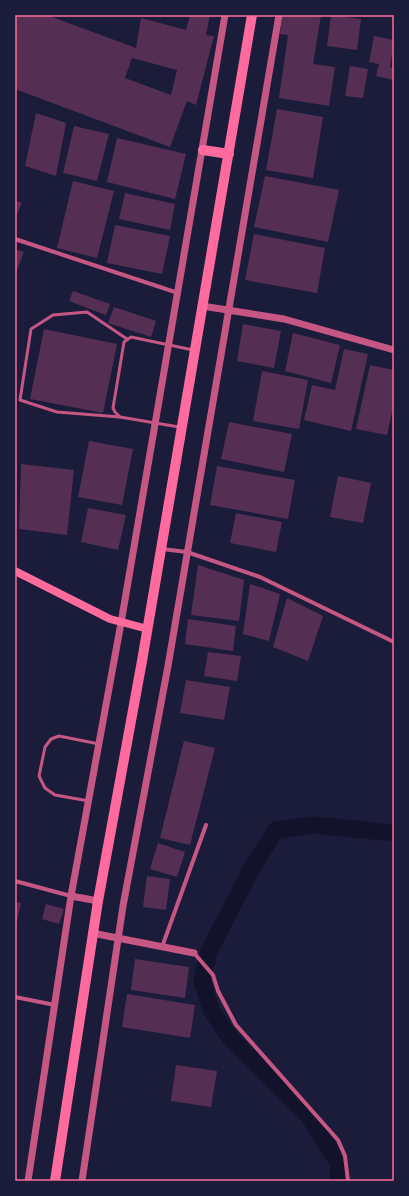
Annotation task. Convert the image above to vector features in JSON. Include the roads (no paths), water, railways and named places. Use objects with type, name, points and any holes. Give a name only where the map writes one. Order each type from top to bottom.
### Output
[{"type":"main road","points":[[56,1181],[92,933],[148,629],[194,350],[252,15]]},
{"type":"main road","points":[[203,150],[229,154]]},
{"type":"main road","points":[[15,571],[110,619],[148,629]]},
{"type":"street","points":[[28,1181],[71,896],[121,623],[203,150],[224,15]]},
{"type":"street","points":[[82,1181],[119,937],[229,311],[279,15]]},
{"type":"street","points":[[15,239],[178,293]]},
{"type":"street","points":[[202,306],[284,319],[394,350]]},
{"type":"street","points":[[161,549],[187,552],[260,577],[394,642]]},
{"type":"street","points":[[162,946],[206,825]]},
{"type":"street","points":[[15,881],[71,896],[98,900]]},
{"type":"street","points":[[92,933],[119,937],[194,953],[213,975],[218,991],[236,1025],[338,1140],[345,1156],[348,1181]]},
{"type":"street","points":[[15,997],[54,1005]]},
{"type":"lane","points":[[127,339],[87,312],[53,315],[31,329],[20,400],[57,412],[120,417],[182,427]]},
{"type":"lane","points":[[120,417],[113,408],[124,342],[127,339],[131,337],[194,350]]},
{"type":"lane","points":[[89,801],[55,795],[45,788],[39,776],[45,747],[51,739],[59,736],[99,744]]},
{"type":"waterway","points":[[338,1181],[339,1164],[308,1115],[231,1039],[211,1010],[202,980],[209,951],[253,866],[276,830],[314,825],[394,833]]}]
